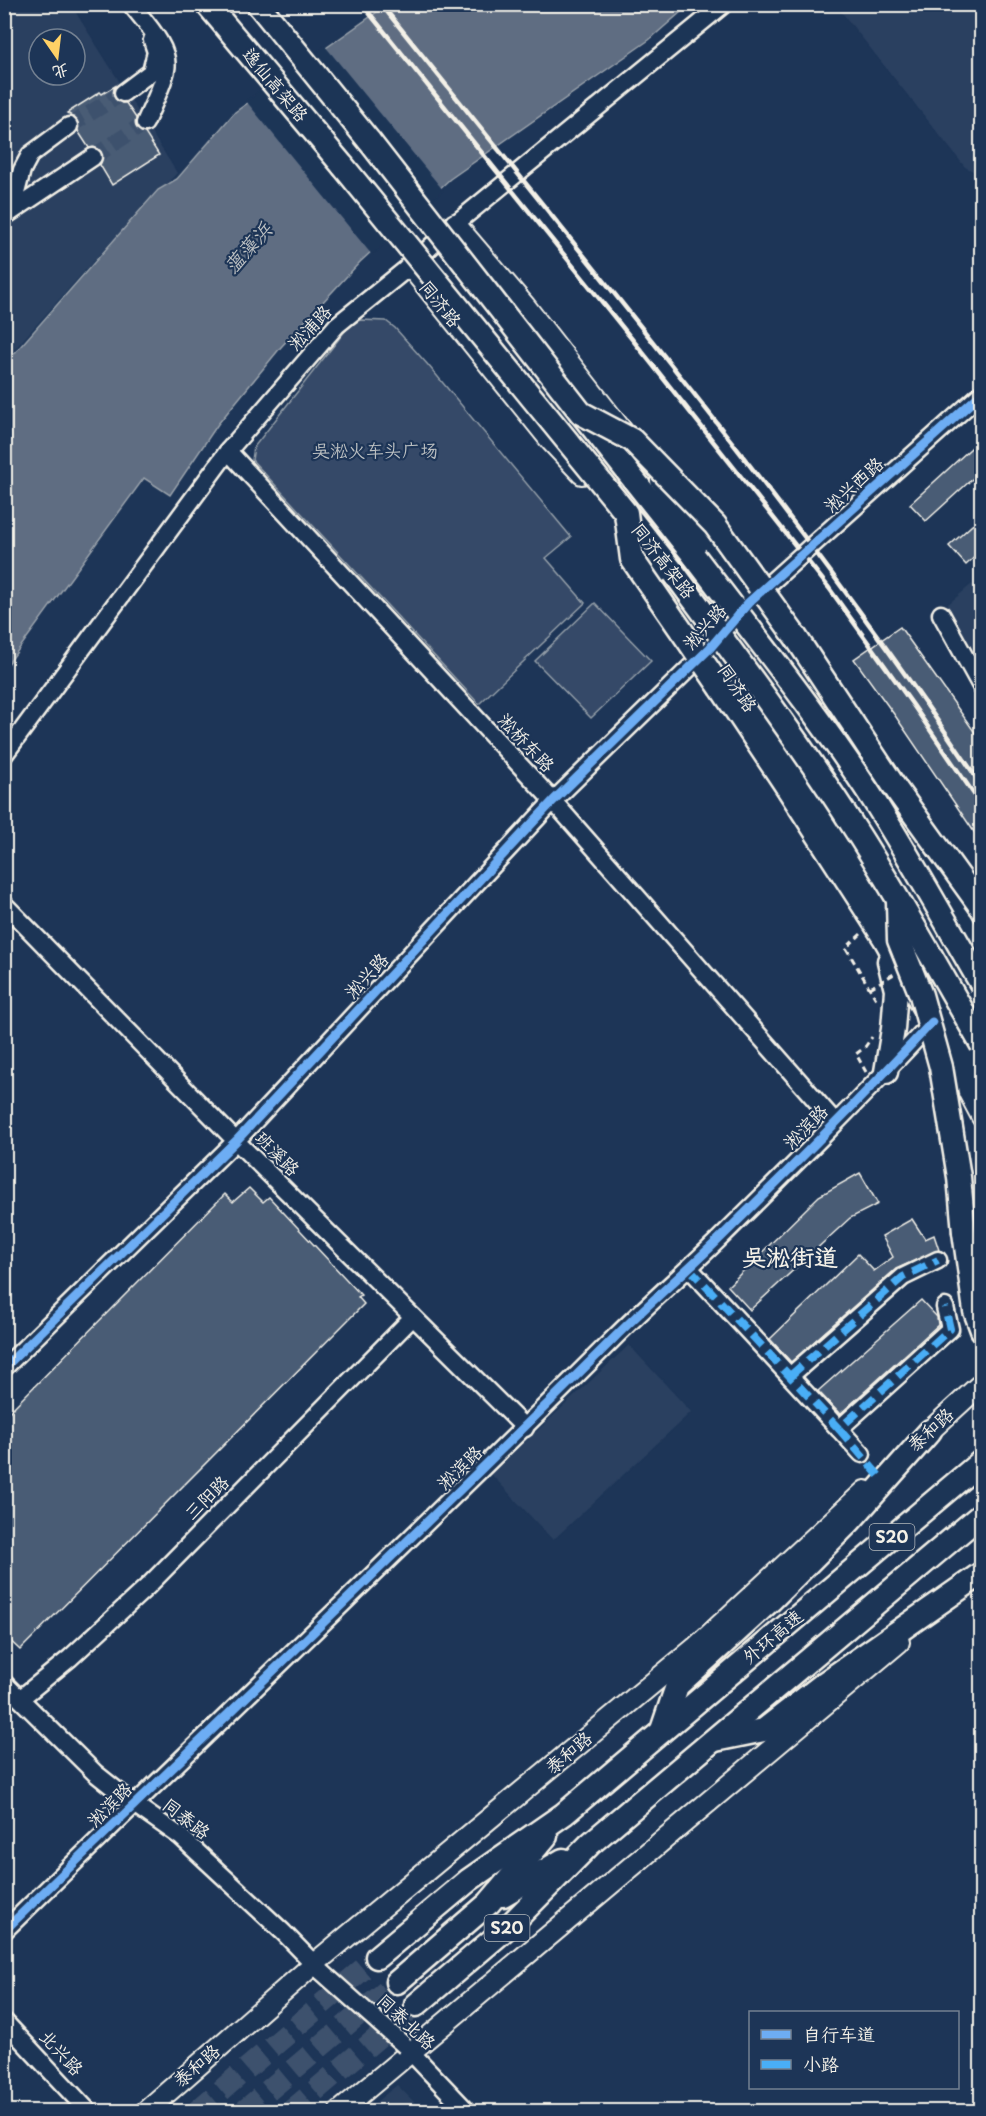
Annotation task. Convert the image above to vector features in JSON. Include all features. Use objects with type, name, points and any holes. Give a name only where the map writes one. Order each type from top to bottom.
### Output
[{"type":"highway","name":"逸仙高架路","points":[[207,4],[343,166]]},
{"type":"highway","name":"逸仙高架路","points":[[258,4],[370,142]]},
{"type":"highway","name":"同济高架路","points":[[370,142],[786,676],[864,786],[924,884],[981,985]]},
{"type":"highway","name":"同济高架路","points":[[343,166],[674,573],[758,687],[854,827],[898,898],[981,1045]]},
{"type":"highway","points":[[581,413],[632,440],[715,525],[795,636],[898,792],[981,908]]},
{"type":"highway","points":[[626,513],[632,559],[721,688],[885,939],[932,1022],[957,1033]]},
{"type":"highway","points":[[898,898],[899,940],[921,995],[941,1067],[959,1177],[967,1264],[975,1311],[981,1330]]},
{"type":"highway","points":[[879,1078],[893,1029],[896,990],[885,939]]},
{"type":"highway","points":[[662,1731],[677,1686],[771,1600],[850,1521],[930,1431]]},
{"type":"highway","name":"外环高速","points":[[377,1957],[469,1880],[564,1814],[981,1461]]},
{"type":"highway","name":"外环高速","points":[[416,2005],[509,1926],[590,1844],[981,1514]]},
{"type":"highway","points":[[956,1536],[981,1528]]},
{"type":"highway","points":[[714,1740],[764,1730],[826,1682],[981,1573]]},
{"type":"highway","name":"外环高速","points":[[396,1982],[489,1903],[564,1814]]},
{"type":"highway","name":"外环高速","points":[[489,1903],[590,1844]]},
{"type":"main road","points":[[455,224],[525,306],[676,501],[822,703],[980,947]]},
{"type":"main road","name":"同济路","points":[[410,266],[551,441],[603,498],[710,648],[861,871],[957,1033],[981,1080]]},
{"type":"main road","points":[[932,1022],[981,1117]]},
{"type":"main road","name":"泰和路","points":[[145,2112],[695,1648],[981,1383]]},
{"type":"main road","points":[[339,2112],[407,2048],[981,1573]]},
{"type":"street","name":"淞浦路","points":[[4,755],[228,451],[337,325],[410,266],[455,224],[724,4]]},
{"type":"street","points":[[123,93],[151,72],[155,63],[156,52],[150,33],[134,8]]},
{"type":"street","points":[[134,8],[158,38],[166,57],[167,68],[145,123]]},
{"type":"street","points":[[8,214],[22,170],[30,155],[69,126]]},
{"type":"street","points":[[8,214],[93,158]]},
{"type":"street","name":"淞兴西路","points":[[748,602],[981,393]]},
{"type":"street","name":"淞桥东路","points":[[228,451],[553,801],[835,1122]]},
{"type":"street","name":"淞兴路","points":[[4,1368],[236,1141],[553,801],[710,648],[748,602]]},
{"type":"street","points":[[941,614],[981,688]]},
{"type":"street","name":"班溪路","points":[[4,904],[236,1141],[525,1428]]},
{"type":"street","name":"淞滨路","points":[[4,1931],[525,1428],[614,1338],[689,1268],[932,1022]]},
{"type":"street","points":[[790,1376],[903,1277],[938,1260]]},
{"type":"street","points":[[689,1268],[862,1454]]},
{"type":"street","points":[[840,1429],[950,1329],[945,1307]]},
{"type":"street","name":"三阳路","points":[[21,1698],[79,1650],[149,1585],[413,1317]]},
{"type":"street","name":"同泰路","points":[[4,1683],[95,1773],[181,1837],[283,1932],[318,1968]]},
{"type":"street","name":"同泰北路","points":[[318,1968],[407,2048],[468,2112]]},
{"type":"street","name":"北兴路","points":[[4,2021],[89,2112]]},
{"type":"path","points":[[863,933],[846,948],[877,1000],[878,1008]]},
{"type":"path","points":[[876,1032],[865,1047],[856,1054],[879,1078]]},
{"type":"shaded area","points":[[5,5],[71,5],[85,27],[27,27],[27,87],[87,87],[87,30],[177,173],[107,246],[5,360]]},
{"type":"shaded area","points":[[836,5],[981,5],[981,175],[965,167]]},
{"type":"shaded area","points":[[972,584],[981,595],[981,669],[946,606]]},
{"type":"shaded area","points":[[629,1345],[691,1412],[553,1540],[491,1474]]},
{"type":"shaded area","points":[[397,2085],[423,2111],[365,2111]]},
{"type":"green space","name":"吴淞火车头广场","points":[[360,320],[386,321],[395,328],[571,537],[546,558],[585,603],[479,704],[252,460],[254,447],[349,326]]},
{"type":"green space","points":[[595,603],[651,661],[591,718],[535,661]]},
{"type":"water","name":"蕰藻浜","points":[[387,5],[689,5],[649,40],[450,179],[360,262],[281,347],[218,424],[170,495],[144,478],[5,668],[5,364],[158,190],[177,179],[235,112]]},
{"type":"pier","points":[[325,46],[443,190],[372,255],[246,101]]},
{"type":"building","points":[[115,86],[114,99],[119,103],[126,103],[136,118],[136,129],[145,133],[159,155],[112,185],[100,165],[102,152],[97,147],[89,148],[78,131],[78,120],[67,113],[100,92],[102,94]]},
{"type":"building","points":[[981,439],[981,471],[926,521],[910,504]]},
{"type":"building","points":[[981,517],[981,551],[966,565],[949,546]]},
{"type":"building","points":[[900,627],[981,741],[981,842],[854,659]]},
{"type":"building","points":[[860,1173],[878,1204],[850,1218],[750,1310],[728,1286],[819,1196]]},
{"type":"building","points":[[249,1188],[263,1202],[269,1197],[361,1295],[358,1297],[364,1304],[20,1650],[4,1635],[4,1417],[225,1194],[233,1202]]},
{"type":"building","points":[[912,1219],[925,1239],[934,1235],[939,1250],[896,1269],[791,1362],[770,1339],[858,1254],[874,1271],[893,1257],[882,1236]]},
{"type":"building","points":[[921,1300],[937,1317],[938,1325],[840,1414],[818,1391]]},
{"type":"tunnel","points":[[69,126],[123,93]]},
{"type":"tunnel","points":[[93,157],[145,123]]},
{"type":"tunnel","points":[[196,2112],[377,1957]]},
{"type":"tunnel","points":[[243,2112],[397,1982]]},
{"type":"tunnel","points":[[290,2112],[416,2005]]},
{"type":"railway","points":[[362,4],[829,588],[982,806]]},
{"type":"railway","points":[[381,4],[690,388],[840,584],[982,786]]},
{"type":"marked path","points":[[790,1376],[903,1277],[938,1260]]},
{"type":"marked path","points":[[689,1268],[839,1429],[950,1329],[945,1307]]},
{"type":"marked path","points":[[839,1429],[880,1477]]},
{"type":"cycle path","points":[[4,1368],[236,1141],[553,801],[710,648],[749,602],[982,393]]},
{"type":"cycle path","points":[[4,1931],[626,1326],[717,1241],[932,1022]]},
{"type":"district","name":"吴淞街道","points":[[790,1258]]}]
